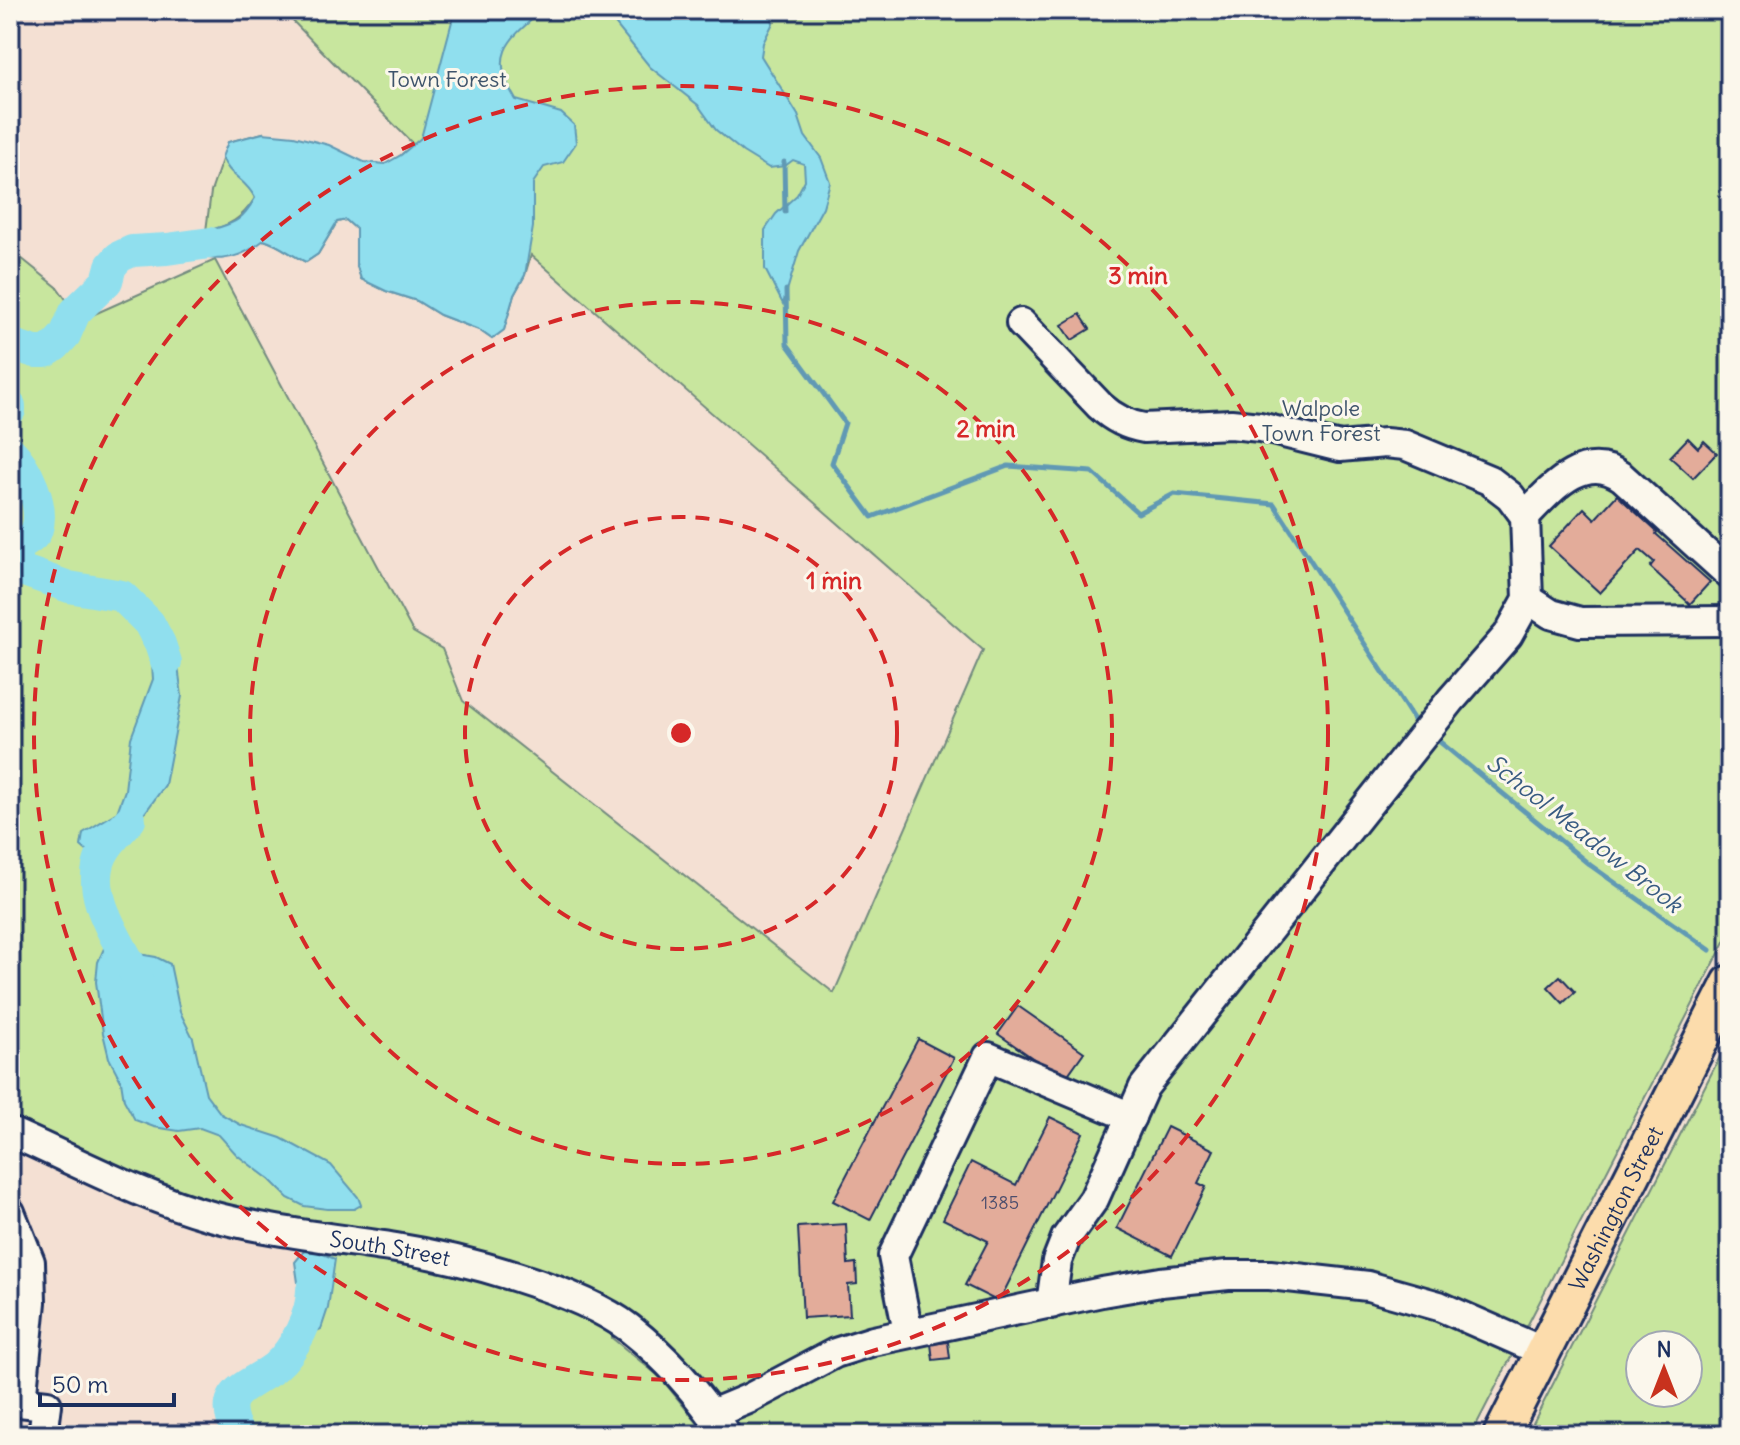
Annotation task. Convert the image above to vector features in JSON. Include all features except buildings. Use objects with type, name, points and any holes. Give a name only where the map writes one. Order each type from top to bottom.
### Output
[{"type":"main road","name":"Washington Street","points":[[1501,1435],[1730,983]]},
{"type":"street","points":[[1021,323],[1094,400],[1111,416],[1129,425],[1144,428],[1240,425],[1340,447],[1385,443],[1405,445],[1489,480],[1510,496],[1525,516],[1528,599],[1499,647],[1451,700],[1144,1087],[1094,1199],[1066,1238],[1057,1261],[1051,1304]]},
{"type":"street","points":[[1525,516],[1579,470],[1607,468],[1622,477],[1730,575]]},
{"type":"street","points":[[1528,599],[1551,614],[1580,622],[1730,621]]},
{"type":"street","points":[[908,1332],[893,1256],[988,1057],[1131,1117]]},
{"type":"street","name":"South Street","points":[[10,1132],[158,1198],[212,1216],[439,1255],[573,1298],[628,1327],[671,1367],[719,1424]]},
{"type":"street","points":[[10,1212],[30,1262],[31,1302],[16,1401],[47,1405],[43,1435]]},
{"type":"street","points":[[719,1424],[748,1399],[835,1353],[908,1332],[1161,1282],[1228,1275],[1270,1275],[1368,1286],[1439,1306],[1542,1351]]},
{"type":"green space","name":"Walpole Town Forest","points":[[282,10],[1730,10],[1730,932],[1471,1435],[743,1435],[685,1359],[654,1331],[613,1318],[612,1338],[661,1378],[707,1435],[239,1435],[229,1414],[229,1404],[236,1392],[276,1366],[304,1327],[315,1236],[275,1229],[10,1132],[10,249],[57,287],[75,312],[70,325],[215,260],[413,632],[442,649],[463,701],[834,993],[983,650],[531,255],[514,295],[504,330],[492,339],[417,301],[361,279],[356,263],[356,229],[346,220],[337,222],[318,254],[306,262],[264,240],[401,155],[413,144]]},
{"type":"green space","points":[[263,133],[248,185],[255,198],[234,220],[206,231],[211,192],[228,142]]},
{"type":"green space","points":[[1730,1037],[1730,1435],[1527,1435]]},
{"type":"water","points":[[455,10],[543,10],[520,30],[506,49],[503,71],[516,100],[561,113],[574,125],[576,143],[563,162],[544,167],[533,183],[533,227],[525,275],[514,295],[504,330],[492,339],[417,301],[361,279],[356,263],[356,229],[346,220],[337,222],[318,254],[306,262],[264,240],[229,258],[206,258],[167,249],[232,223],[243,215],[255,198],[225,164],[222,157],[228,142],[263,133],[294,136],[329,145],[364,162],[385,164],[401,155],[421,138]]},
{"type":"water","points":[[604,10],[771,10],[773,23],[763,43],[761,56],[798,115],[805,136],[821,158],[830,182],[823,207],[799,251],[783,304],[765,269],[765,230],[776,214],[797,195],[805,180],[804,164],[793,160],[785,166],[769,168],[743,152],[716,130],[698,105],[650,67]]},
{"type":"water","points":[[149,623],[165,630],[175,644],[182,696],[165,785],[129,835],[103,852],[89,853],[81,846],[83,833],[117,812],[125,790],[131,738],[153,679]]},
{"type":"water","points":[[127,939],[139,954],[170,964],[180,1012],[193,1038],[206,1094],[221,1114],[241,1125],[281,1138],[331,1165],[361,1205],[354,1209],[304,1206],[288,1198],[237,1155],[219,1135],[200,1128],[179,1131],[154,1127],[135,1120],[124,1100],[121,1081],[109,1058],[96,982],[98,962],[105,946]]},
{"type":"water","points":[[304,1251],[318,1252],[335,1259],[328,1308],[321,1329],[308,1335],[292,1330],[292,1316],[300,1296],[295,1262]]},
{"type":"waterway","name":"School Meadow Brook","points":[[784,162],[785,212]]},
{"type":"waterway","points":[[10,344],[35,352],[46,352],[55,346],[65,335],[75,312],[107,281],[111,266],[119,257],[132,251],[210,243]]},
{"type":"waterway","name":"School Meadow Brook","points":[[786,290],[787,344],[845,423],[832,463],[872,517],[1008,466],[1092,472],[1138,513],[1174,494],[1274,504],[1414,720]]},
{"type":"waterway","points":[[10,451],[28,476],[38,509],[36,532],[18,546],[15,558],[21,570],[69,587],[122,596],[149,623],[166,662]]},
{"type":"waterway","name":"School Meadow Brook","points":[[1440,742],[1590,865],[1710,950]]},
{"type":"waterway","points":[[130,820],[102,855],[97,870],[97,886],[106,918],[137,978]]},
{"type":"waterway","points":[[239,1435],[232,1420],[232,1400],[237,1393],[275,1367],[289,1352],[301,1332],[312,1290]]},
{"type":"park label","name":"Town Forest","points":[[447,79]]}]
